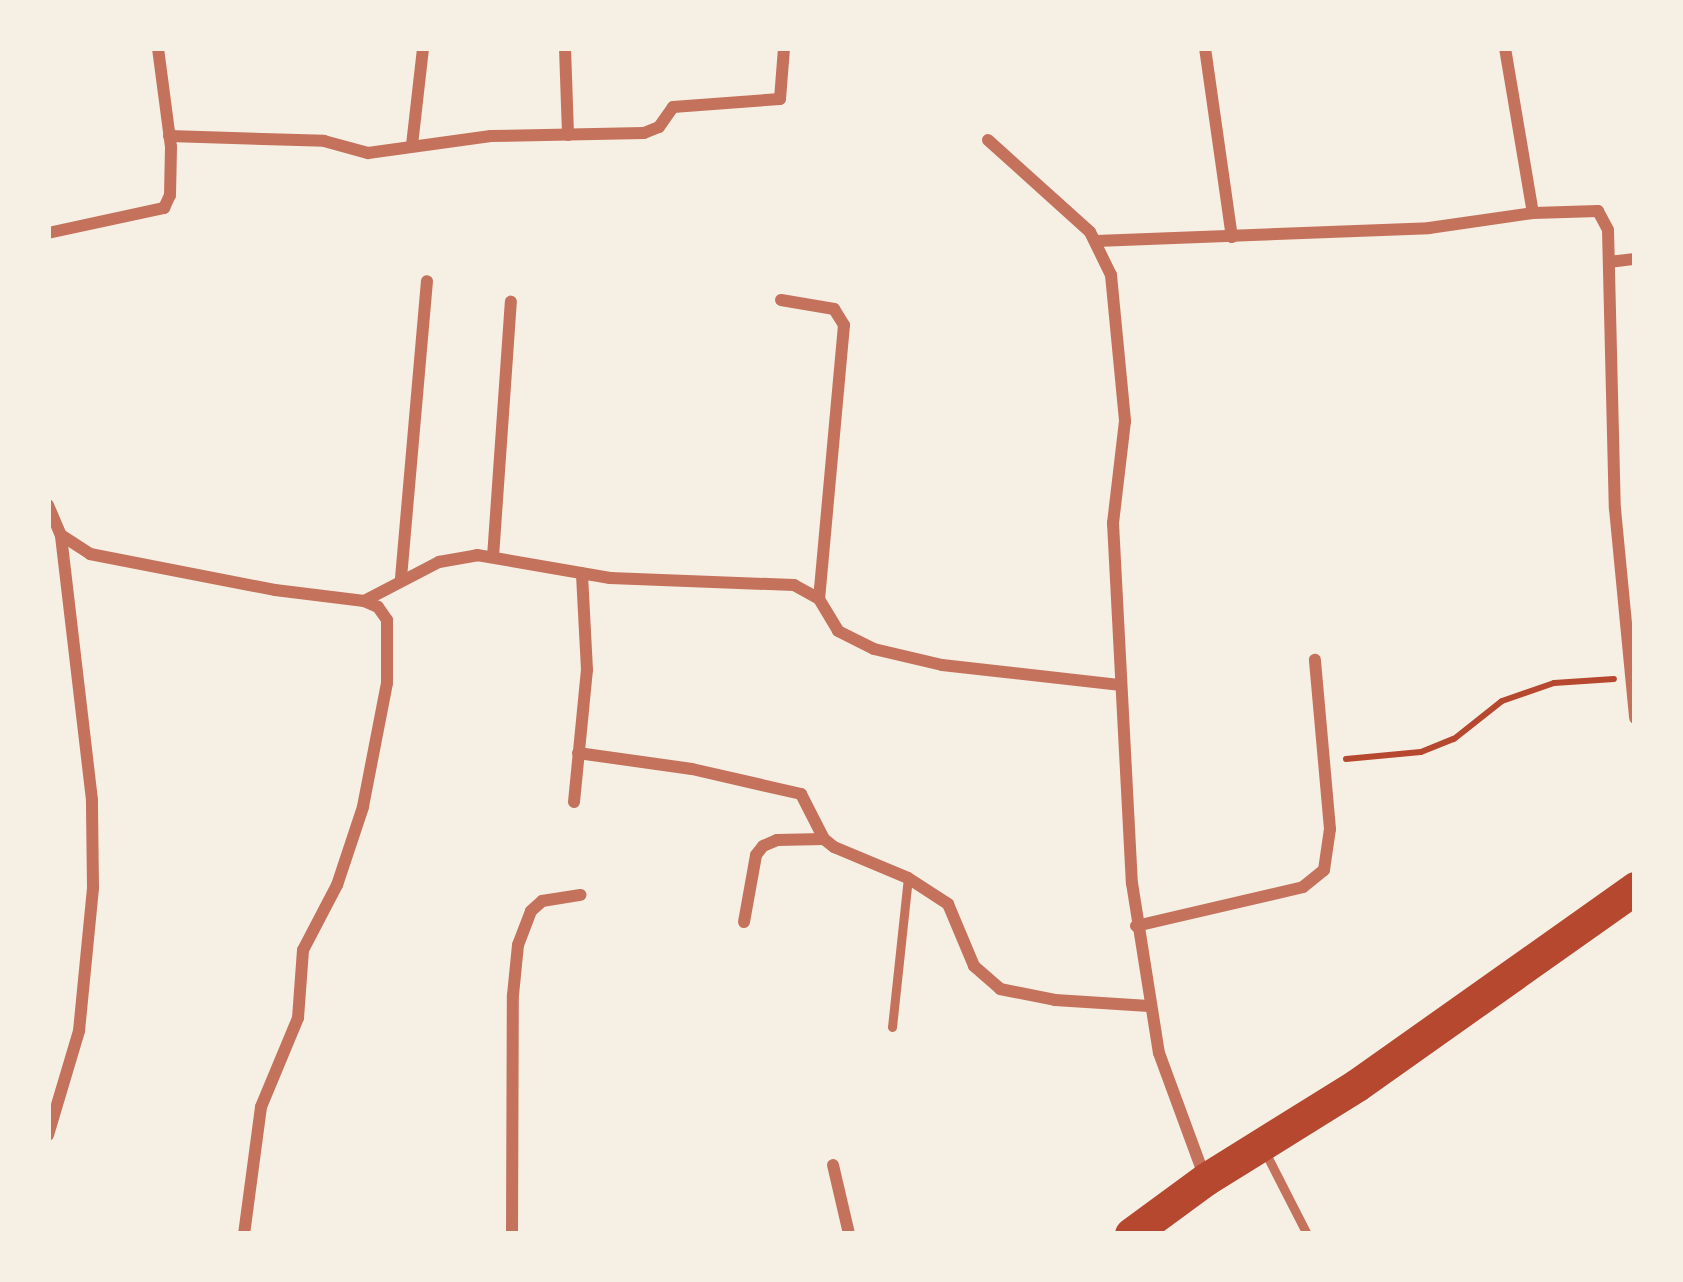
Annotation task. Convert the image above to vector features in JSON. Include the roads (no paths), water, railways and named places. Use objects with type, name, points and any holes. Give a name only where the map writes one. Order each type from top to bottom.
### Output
[{"type":"highway","points":[[1131,1234],[1635,888]]},
{"type":"street","points":[[48,233],[164,208],[172,178],[158,48]]},
{"type":"street","points":[[412,145],[423,48]]},
{"type":"street","points":[[565,48],[568,135]]},
{"type":"street","points":[[170,136],[324,140],[368,153],[412,145],[652,132],[673,107],[776,102],[783,96],[784,48]]},
{"type":"street","points":[[1207,48],[1232,237]]},
{"type":"street","points":[[1505,48],[1533,213]]},
{"type":"street","points":[[988,140],[1067,208],[1096,241],[1111,274],[1124,369],[1124,458],[1113,523],[1136,926],[1159,1053],[1206,1180]]},
{"type":"street","points":[[1096,241],[1430,228],[1533,213],[1598,212],[1608,230],[1612,466],[1635,718]]},
{"type":"street","points":[[1609,262],[1635,259]]},
{"type":"street","points":[[400,578],[427,281]]},
{"type":"street","points":[[781,299],[834,309],[844,325],[819,599]]},
{"type":"street","points":[[493,557],[511,302]]},
{"type":"street","points":[[48,506],[61,535],[73,546],[121,561],[364,602],[378,607],[390,636],[381,720],[352,845],[303,950],[292,1040],[261,1106],[244,1234]]},
{"type":"street","points":[[48,1136],[79,1031],[93,888],[92,800],[55,574],[61,535]]},
{"type":"street","points":[[364,602],[400,578],[439,562],[493,557],[582,573],[780,584],[809,590],[852,640],[901,657],[1119,685]]},
{"type":"street","points":[[574,802],[587,670],[582,573]]},
{"type":"street","points":[[1136,926],[1316,880],[1324,870],[1330,829],[1315,660]]},
{"type":"street","points":[[578,753],[788,789],[809,802],[824,839]]},
{"type":"street","points":[[744,922],[756,855],[763,846],[778,840],[824,839],[849,855],[908,878],[948,904],[974,966],[1000,989],[1055,1000],[1149,1006]]},
{"type":"street","points":[[512,1234],[513,995],[518,945],[531,911],[542,901],[581,896]]},
{"type":"street","points":[[833,1165],[849,1234]]},
{"type":"lane","points":[[892,1027],[908,878]]},
{"type":"lane","points":[[1262,1146],[1307,1234]]}]
